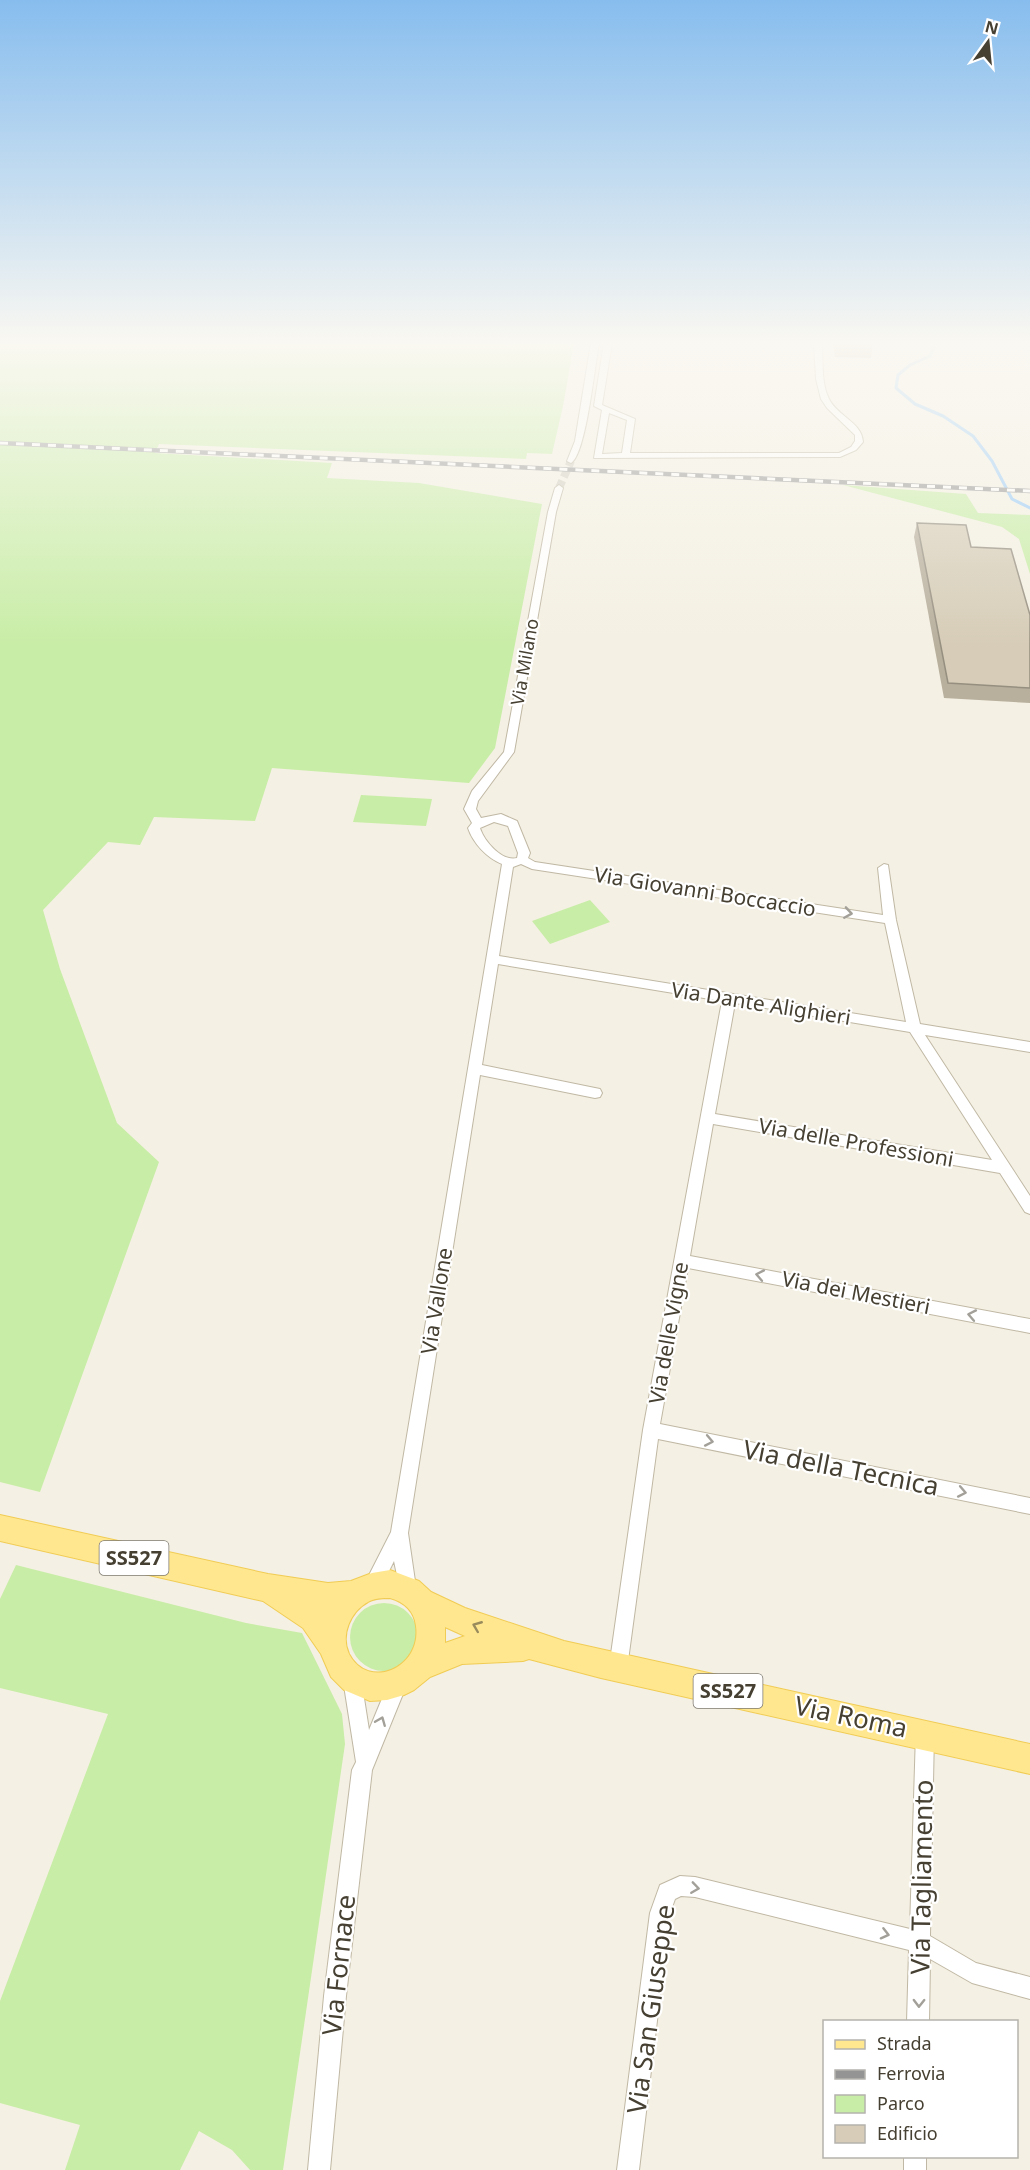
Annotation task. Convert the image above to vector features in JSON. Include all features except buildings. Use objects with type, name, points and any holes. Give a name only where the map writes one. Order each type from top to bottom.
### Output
[{"type":"main road","name":"SS527","points":[[0,1528],[268,1588],[328,1597],[390,1584],[416,1595]]},
{"type":"main road","name":"SS527","points":[[268,1588],[313,1618],[332,1646],[336,1660],[352,1679]]},
{"type":"main road","points":[[332,1646],[333,1626],[341,1608],[364,1589]]},
{"type":"main road","name":"Via Roma","points":[[416,1595],[531,1647],[618,1668],[925,1733],[1030,1759]]},
{"type":"main road","points":[[416,1595],[434,1632],[431,1650],[422,1666]]},
{"type":"main road","name":"Via Roma","points":[[422,1666],[462,1650],[531,1647]]},
{"type":"main road","name":"SS527","points":[[398,1683],[406,1680],[422,1666]]},
{"type":"main road","points":[[352,1679],[376,1687],[398,1683]]},
{"type":"street","points":[[571,461],[578,444]]},
{"type":"street","points":[[599,444],[597,456],[820,456],[840,455],[854,450],[859,444]]},
{"type":"street","points":[[622,444],[622,456]]},
{"type":"street","name":"Via Milano","points":[[478,823],[470,809],[472,800],[509,752],[552,512],[560,488]]},
{"type":"street","points":[[493,818],[508,820],[513,824],[524,853],[522,860],[508,862],[477,838],[474,828],[478,823],[493,818]]},
{"type":"street","name":"Via Giovanni Boccaccio","points":[[522,860],[532,865],[890,920]]},
{"type":"street","points":[[492,959],[508,862]]},
{"type":"street","points":[[884,868],[890,920],[914,1028],[1030,1208]]},
{"type":"street","name":"Via Dante Alighieri","points":[[492,959],[1030,1047]]},
{"type":"street","name":"Via Vallone","points":[[364,1589],[399,1533],[492,959]]},
{"type":"street","name":"Via delle Vigne","points":[[618,1668],[651,1430],[729,999]]},
{"type":"street","points":[[475,1069],[595,1093]]},
{"type":"street","name":"Via delle Professioni","points":[[708,1118],[1004,1168]]},
{"type":"street","name":"Via dei Mestieri","points":[[682,1261],[1030,1326]]},
{"type":"street","name":"Via della Tecnica","points":[[651,1430],[1030,1506]]},
{"type":"street","name":"Via Vallone","points":[[399,1533],[416,1595]]},
{"type":"street","name":"Via Fornace","points":[[352,1679],[365,1760]]},
{"type":"street","name":"Via Fornace","points":[[319,2170],[335,1995],[365,1760],[398,1683]]},
{"type":"street","name":"Via Tagliamento","points":[[918,2020],[925,1733]]},
{"type":"street","name":"Via San Giuseppe","points":[[628,2170],[660,1913],[667,1893],[680,1886],[695,1887],[921,1942]]},
{"type":"street","points":[[921,1942],[972,1972],[1030,1988]]},
{"type":"green space","points":[[0,444],[159,444],[155,453],[332,463],[327,478],[419,483],[542,504],[495,748],[469,783],[272,768],[255,821],[154,817],[140,845],[108,842],[43,910],[60,969],[117,1123],[159,1162],[40,1492],[0,1482]]},
{"type":"green space","points":[[166,444],[554,444],[552,454],[527,453],[526,459]]},
{"type":"green space","points":[[843,485],[966,494],[978,513],[1030,515],[1030,574],[1019,539],[1002,527]]},
{"type":"green space","points":[[361,795],[432,799],[426,826],[353,822]]},
{"type":"green space","points":[[590,900],[610,922],[550,944],[532,921]]},
{"type":"green space","points":[[16,1565],[246,1623],[302,1633],[342,1714],[345,1744],[283,2170],[250,2170],[232,2150],[199,2131],[180,2170],[65,2170],[80,2125],[0,2103],[0,2001],[108,1714],[0,1688],[0,1599]]},
{"type":"green space","points":[[384,1603],[397,1606],[408,1613],[415,1624],[418,1637],[415,1650],[408,1661],[397,1668],[384,1671],[371,1668],[360,1661],[353,1650],[350,1637],[353,1624],[360,1613],[371,1606]]},
{"type":"waterway","points":[[979,444],[992,461],[1012,499],[1030,508]]},
{"type":"tunnel","points":[[559,488],[571,461]]},
{"type":"railway","points":[[27,444],[1030,491]]}]
